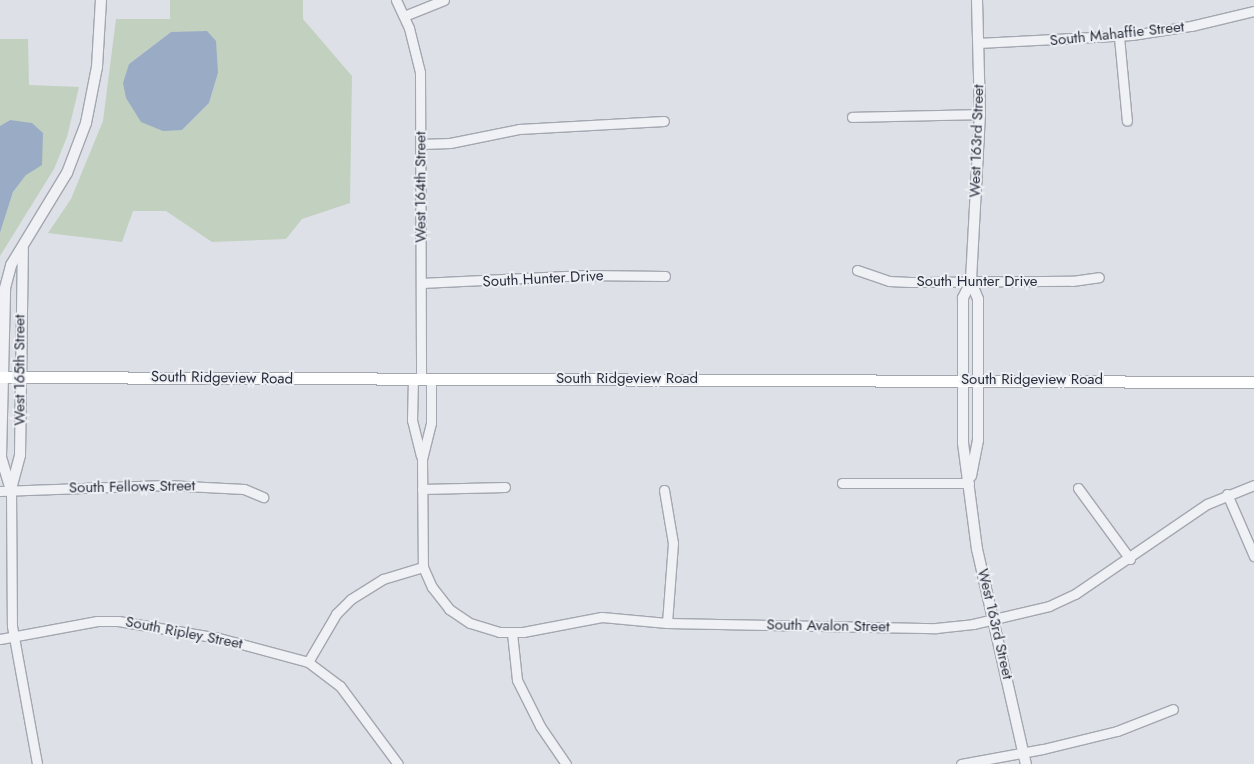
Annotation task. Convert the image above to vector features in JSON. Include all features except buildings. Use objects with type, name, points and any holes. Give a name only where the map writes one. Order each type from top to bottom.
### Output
[{"type":"main road","name":"South Ridgeview Road","points":[[2,377],[1254,382]]},
{"type":"street","name":"West 165th Street","points":[[37,764],[13,636],[5,491],[1,457],[5,288],[11,265],[67,173],[86,124],[97,67],[101,0]]},
{"type":"street","name":"West 164th Street","points":[[396,0],[404,16],[420,72],[422,379],[431,423],[422,459],[423,568],[432,587],[459,616],[485,629],[512,632]]},
{"type":"street","points":[[404,16],[444,0]]},
{"type":"street","name":"West 163rd Street","points":[[977,0],[980,114],[971,282],[963,298],[962,443],[977,549],[1025,752],[1026,764]]},
{"type":"street","name":"South Mahaffie Street","points":[[978,43],[1119,37],[1191,26],[1254,12]]},
{"type":"street","points":[[1119,37],[1127,121]]},
{"type":"street","points":[[852,117],[980,114]]},
{"type":"street","points":[[421,144],[450,144],[519,129],[664,121]]},
{"type":"street","name":"West 165th Street","points":[[5,491],[20,455],[22,249]]},
{"type":"street","name":"South Hunter Drive","points":[[857,270],[889,281],[1072,281],[1100,277]]},
{"type":"street","name":"South Hunter Drive","points":[[421,283],[586,275],[665,276]]},
{"type":"street","name":"West 163rd Street","points":[[969,483],[978,440],[978,299],[971,282]]},
{"type":"street","name":"West 164th Street","points":[[422,379],[412,420],[422,459]]},
{"type":"street","points":[[842,483],[969,483]]},
{"type":"street","name":"South Fellows Street","points":[[5,491],[166,485],[244,489],[263,497]]},
{"type":"street","name":"South Avalon Street","points":[[512,632],[602,617],[667,623],[936,628],[994,620],[1049,606],[1096,582],[1197,511],[1227,494],[1254,485]]},
{"type":"street","points":[[422,489],[505,487]]},
{"type":"street","points":[[1078,488],[1130,559]]},
{"type":"street","points":[[664,490],[673,543],[667,623]]},
{"type":"street","points":[[1227,494],[1254,556]]},
{"type":"street","points":[[398,764],[340,686],[308,662],[336,614],[351,599],[383,579],[423,568]]},
{"type":"street","name":"South Ripley Street","points":[[0,639],[97,621],[118,621],[219,638],[308,662]]},
{"type":"street","points":[[512,632],[517,680],[540,726],[566,764]]},
{"type":"street","points":[[961,764],[1025,752],[1116,731],[1173,709]]},
{"type":"green space","points":[[170,0],[303,0],[303,19],[352,76],[350,203],[302,219],[286,239],[212,242],[166,211],[133,211],[122,242],[48,233],[71,199],[103,121],[116,19],[170,19]],"holes":[[[171,32],[218,73],[209,103],[182,130],[129,64]]]},
{"type":"green space","points":[[0,39],[28,39],[29,85],[79,87],[67,137],[54,169],[0,256],[0,233],[13,192],[26,175],[10,120],[0,126]]},
{"type":"water","points":[[207,31],[216,41],[218,73],[209,103],[182,130],[163,131],[141,122],[126,98],[123,83],[129,64],[171,32]]},
{"type":"water","points":[[10,120],[32,123],[43,133],[42,165],[26,175],[13,192],[0,233],[0,126]]}]
